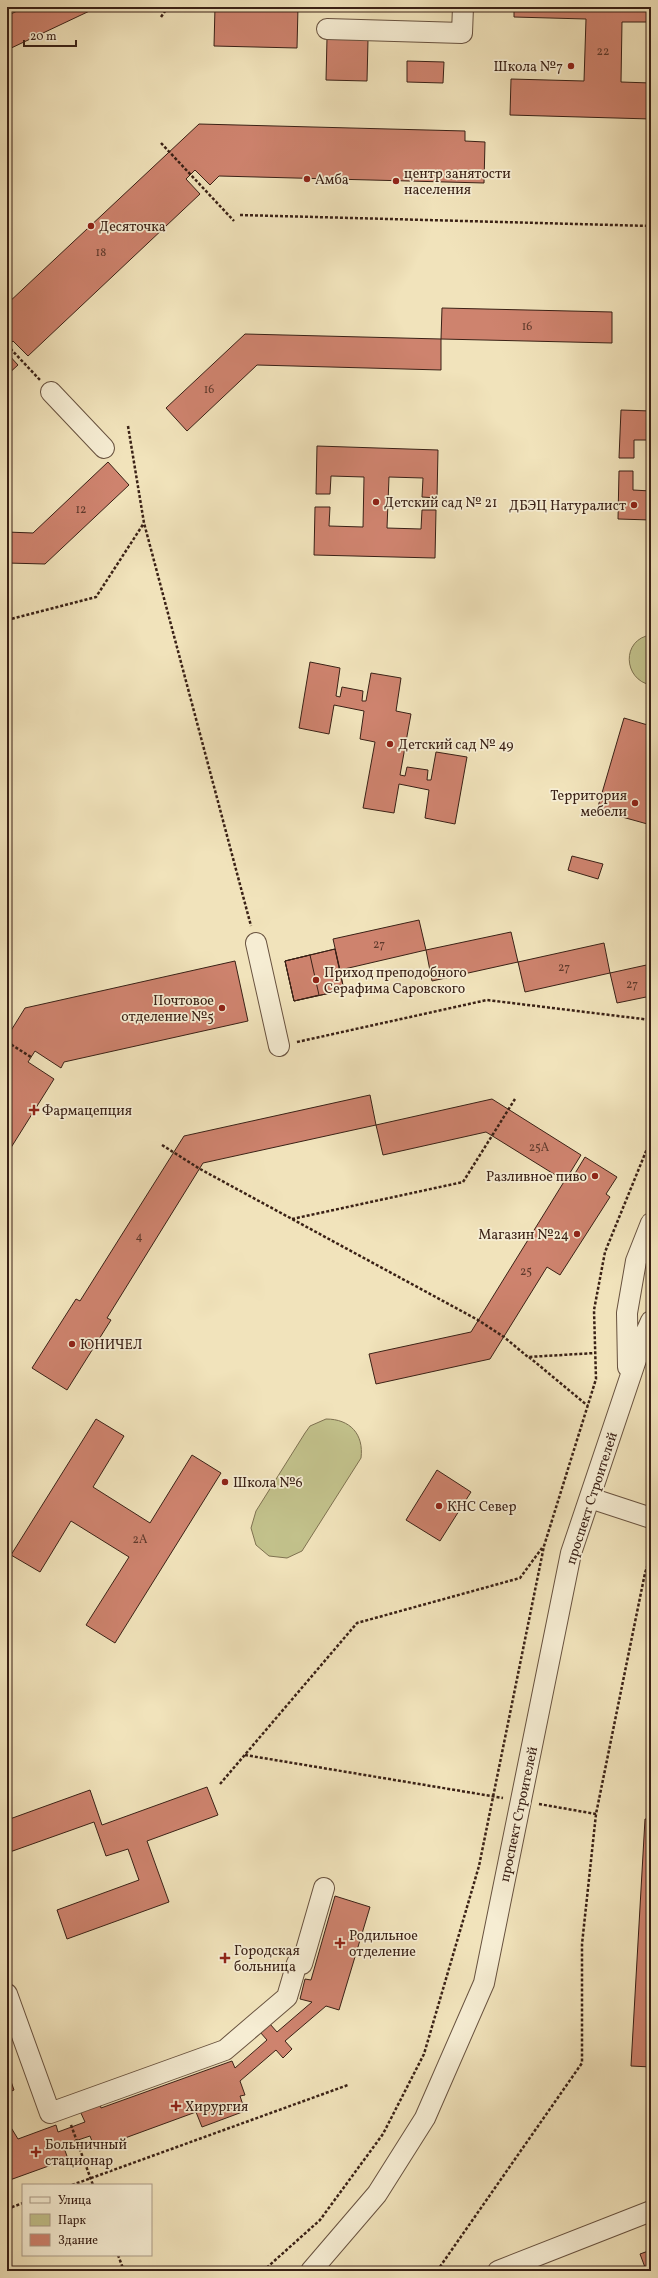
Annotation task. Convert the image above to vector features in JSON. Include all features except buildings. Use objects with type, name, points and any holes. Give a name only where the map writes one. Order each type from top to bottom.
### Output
[{"type":"street","points":[[327,29],[462,33],[463,7]]},
{"type":"street","points":[[51,392],[104,448]]},
{"type":"street","points":[[256,943],[279,1046]]},
{"type":"street","points":[[628,1382],[627,1313],[636,1261],[651,1223]]},
{"type":"street","name":"проспект Строителей","points":[[316,2270],[377,2194],[425,2118],[484,1983],[571,1553],[628,1382],[651,1321]]},
{"type":"street","points":[[590,1498],[651,1518]]},
{"type":"street","points":[[9,2005],[50,2113],[225,2050],[287,1998],[297,1963],[302,1964],[324,1888]]},
{"type":"street","points":[[498,2271],[651,2211]]},
{"type":"path","points":[[161,17],[168,7]]},
{"type":"path","points":[[161,143],[234,221]]},
{"type":"path","points":[[240,215],[651,226]]},
{"type":"path","points":[[7,345],[51,392]]},
{"type":"path","points":[[128,426],[144,523],[256,943]]},
{"type":"path","points":[[7,620],[96,597],[144,523]]},
{"type":"path","points":[[279,1046],[487,1000],[651,1020]]},
{"type":"path","points":[[7,1042],[31,1057]]},
{"type":"path","points":[[292,1219],[463,1182],[515,1098]]},
{"type":"path","points":[[263,2271],[320,2220],[383,2134],[424,2054],[479,1866],[544,1546],[596,1379],[594,1310],[605,1252],[651,1139]]},
{"type":"path","points":[[162,1145],[200,1169],[478,1320],[504,1337],[588,1406]]},
{"type":"path","points":[[528,1357],[595,1353]]},
{"type":"path","points":[[220,1784],[357,1623],[520,1578],[544,1546]]},
{"type":"path","points":[[437,2271],[582,2063],[582,1944],[596,1814],[645,1573],[651,1554]]},
{"type":"path","points":[[245,1755],[596,1814]]},
{"type":"path","points":[[75,2184],[348,2085]]},
{"type":"path","points":[[64,2108],[92,2184]]},
{"type":"path","points":[[7,2209],[22,2203]]},
{"type":"path","points":[[118,2256],[124,2271]]},
{"type":"green space","points":[[651,635],[651,685],[642,682],[635,676],[629,660],[630,651],[634,644],[641,638]]},
{"type":"green space","points":[[326,1419],[342,1422],[354,1430],[358,1435],[360,1442],[361,1458],[302,1551],[287,1558],[269,1556],[256,1545],[251,1528],[256,1511],[310,1426]]},
{"type":"place","name":"Школа №7","points":[[571,66]]},
{"type":"place","name":"Амба","points":[[307,179]]},
{"type":"place","name":"центр занятости населения","points":[[396,181]]},
{"type":"place","name":"Десяточка","points":[[91,226]]},
{"type":"place","name":"Детский сад № 21","points":[[376,502]]},
{"type":"place","name":"ДБЭЦ Натуралист","points":[[634,505]]},
{"type":"place","name":"Детский сад № 49","points":[[390,744]]},
{"type":"place","name":"Территория мебели","points":[[635,803]]},
{"type":"place","name":"Приход преподобного Серафима Саровского","points":[[316,980]]},
{"type":"place","name":"Почтовое отделение №5","points":[[222,1008]]},
{"type":"place","name":"Фармацепция","points":[[34,1110]]},
{"type":"place","name":"Разливное пиво","points":[[595,1176]]},
{"type":"place","name":"Магазин №24","points":[[577,1234]]},
{"type":"place","name":"ЮНИЧЕЛ","points":[[72,1344]]},
{"type":"place","name":"Школа №6","points":[[225,1482]]},
{"type":"place","name":"КНС Север","points":[[439,1506]]},
{"type":"place","name":"Родильное отделение","points":[[340,1943]]},
{"type":"place","name":"Городская больница","points":[[225,1958]]},
{"type":"place","name":"Хирургия","points":[[176,2106]]},
{"type":"place","name":"Больничный стационар","points":[[36,2152]]}]
